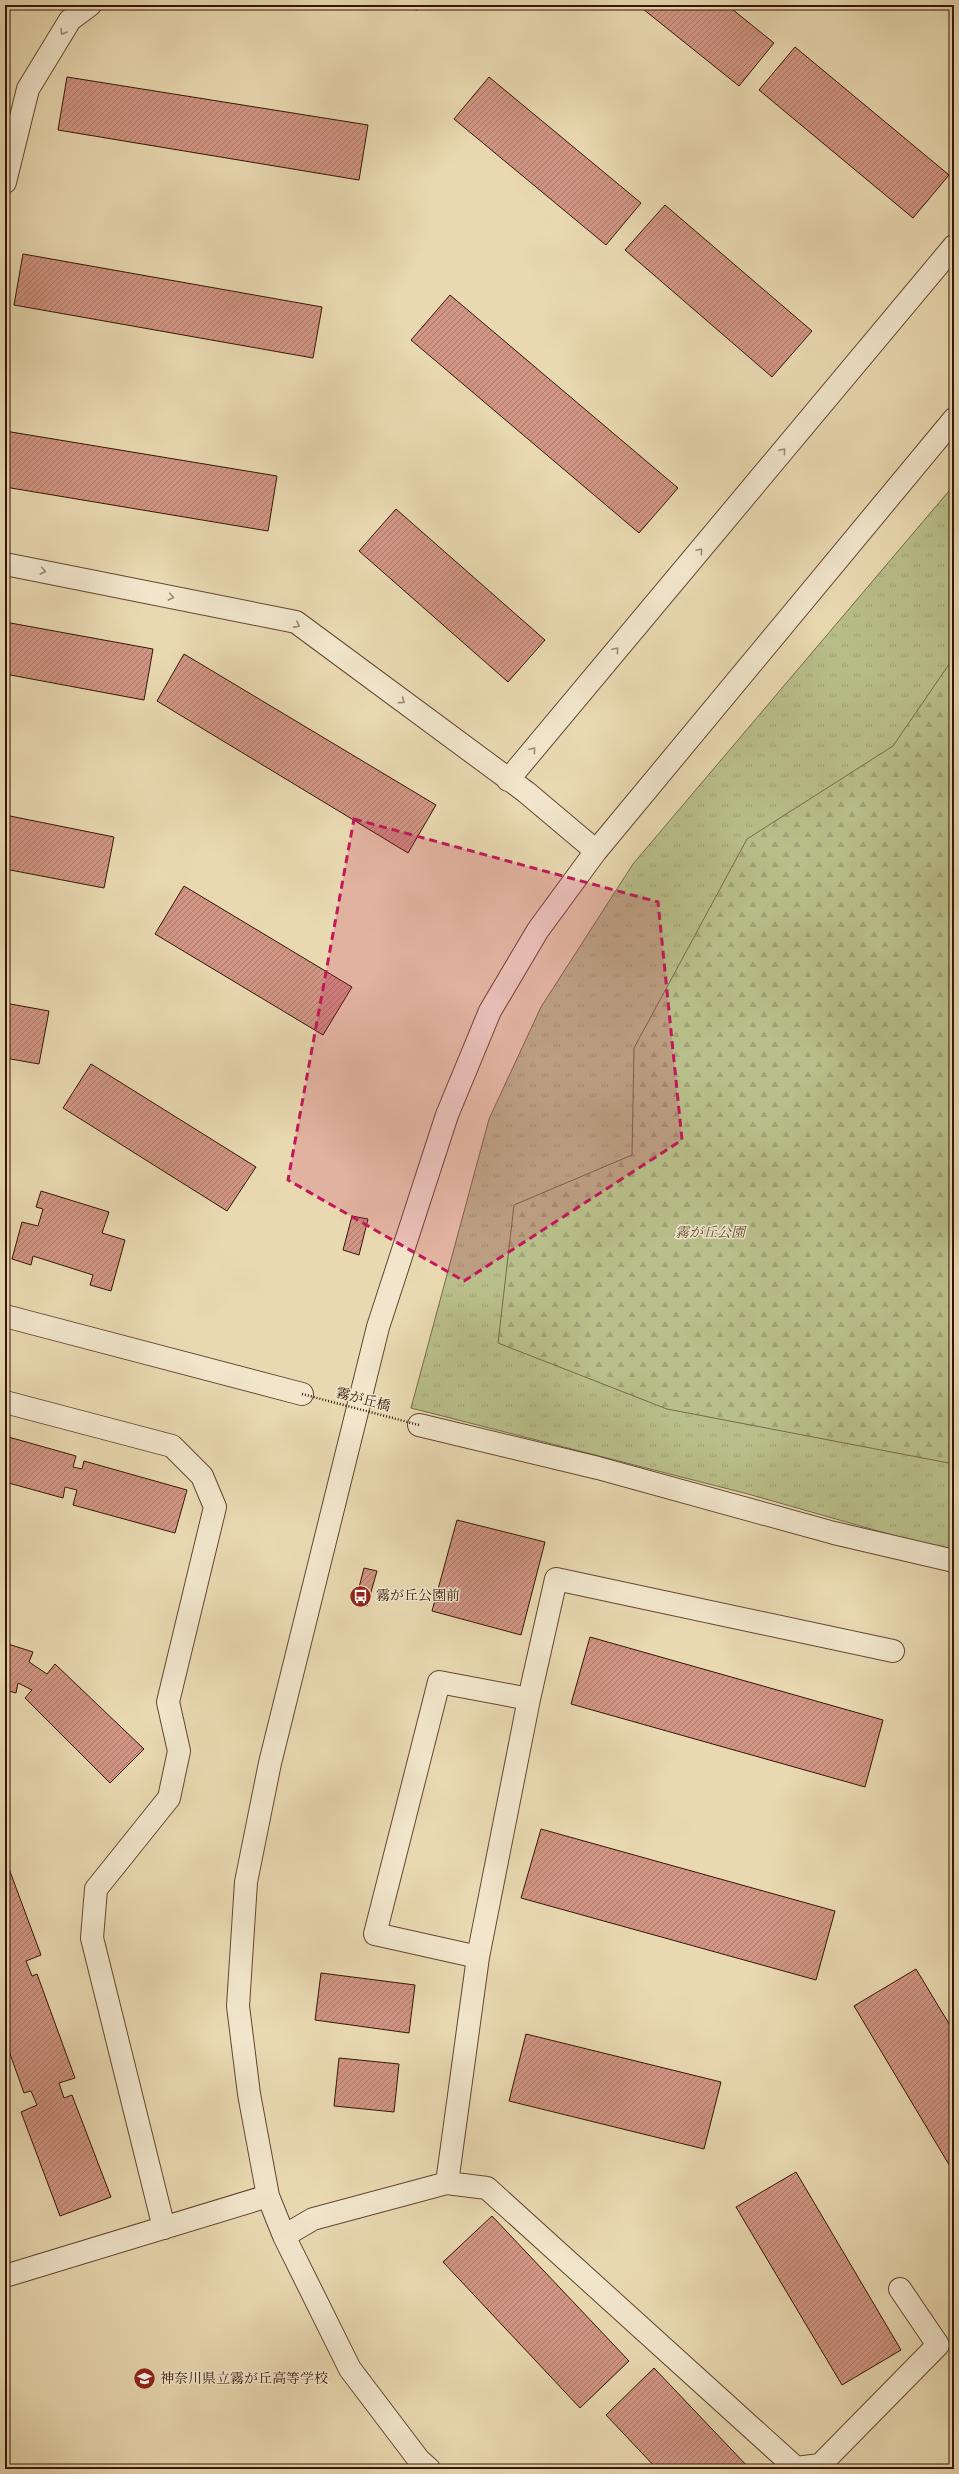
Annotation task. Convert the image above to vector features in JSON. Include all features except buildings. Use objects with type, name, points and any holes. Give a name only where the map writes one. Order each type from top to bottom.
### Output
[{"type":"street","points":[[5,182],[28,89],[70,20],[90,5]]},
{"type":"street","points":[[508,780],[954,246]]},
{"type":"street","points":[[430,2469],[419,2460],[350,2369],[284,2236],[268,2196],[249,2094],[238,2006],[246,1882],[270,1762],[378,1326],[447,1115],[490,1010],[538,930],[596,851],[954,419]]},
{"type":"street","points":[[5,564],[296,622],[526,792],[596,851]]},
{"type":"street","points":[[5,1316],[302,1394]]},
{"type":"street","points":[[5,1402],[172,1446],[202,1476],[215,1507],[168,1702],[179,1752],[169,1798],[96,1889],[92,1938],[164,2228]]},
{"type":"street","points":[[420,1425],[598,1468],[834,1533],[954,1561]]},
{"type":"street","points":[[447,2183],[478,1957],[529,1699],[556,1579],[893,1651]]},
{"type":"street","points":[[478,1957],[375,1934],[439,1682],[529,1699]]},
{"type":"street","points":[[284,2236],[312,2219],[447,2183],[487,2188],[796,2468],[820,2465],[938,2345],[900,2289]]},
{"type":"street","points":[[5,2276],[268,2196]]},
{"type":"path","name":"霧が丘橋","points":[[302,1394],[420,1425]]},
{"type":"highlighted area","points":[[354,819],[658,902],[682,1140],[464,1281],[288,1180]]},
{"type":"green space","name":"霧が丘公園","points":[[954,485],[954,1550],[945,1550],[748,1494],[411,1408],[489,1119],[541,1007],[633,864]]},
{"type":"green space","name":"霧が丘公園","points":[[954,657],[954,1464],[667,1409],[498,1343],[514,1205],[632,1155],[634,1048],[747,839],[893,746]]},
{"type":"place","name":"霧が丘公園前","points":[[361,1596]]},
{"type":"place","name":"神奈川県立霧が丘高等学校","points":[[145,2379]]}]
